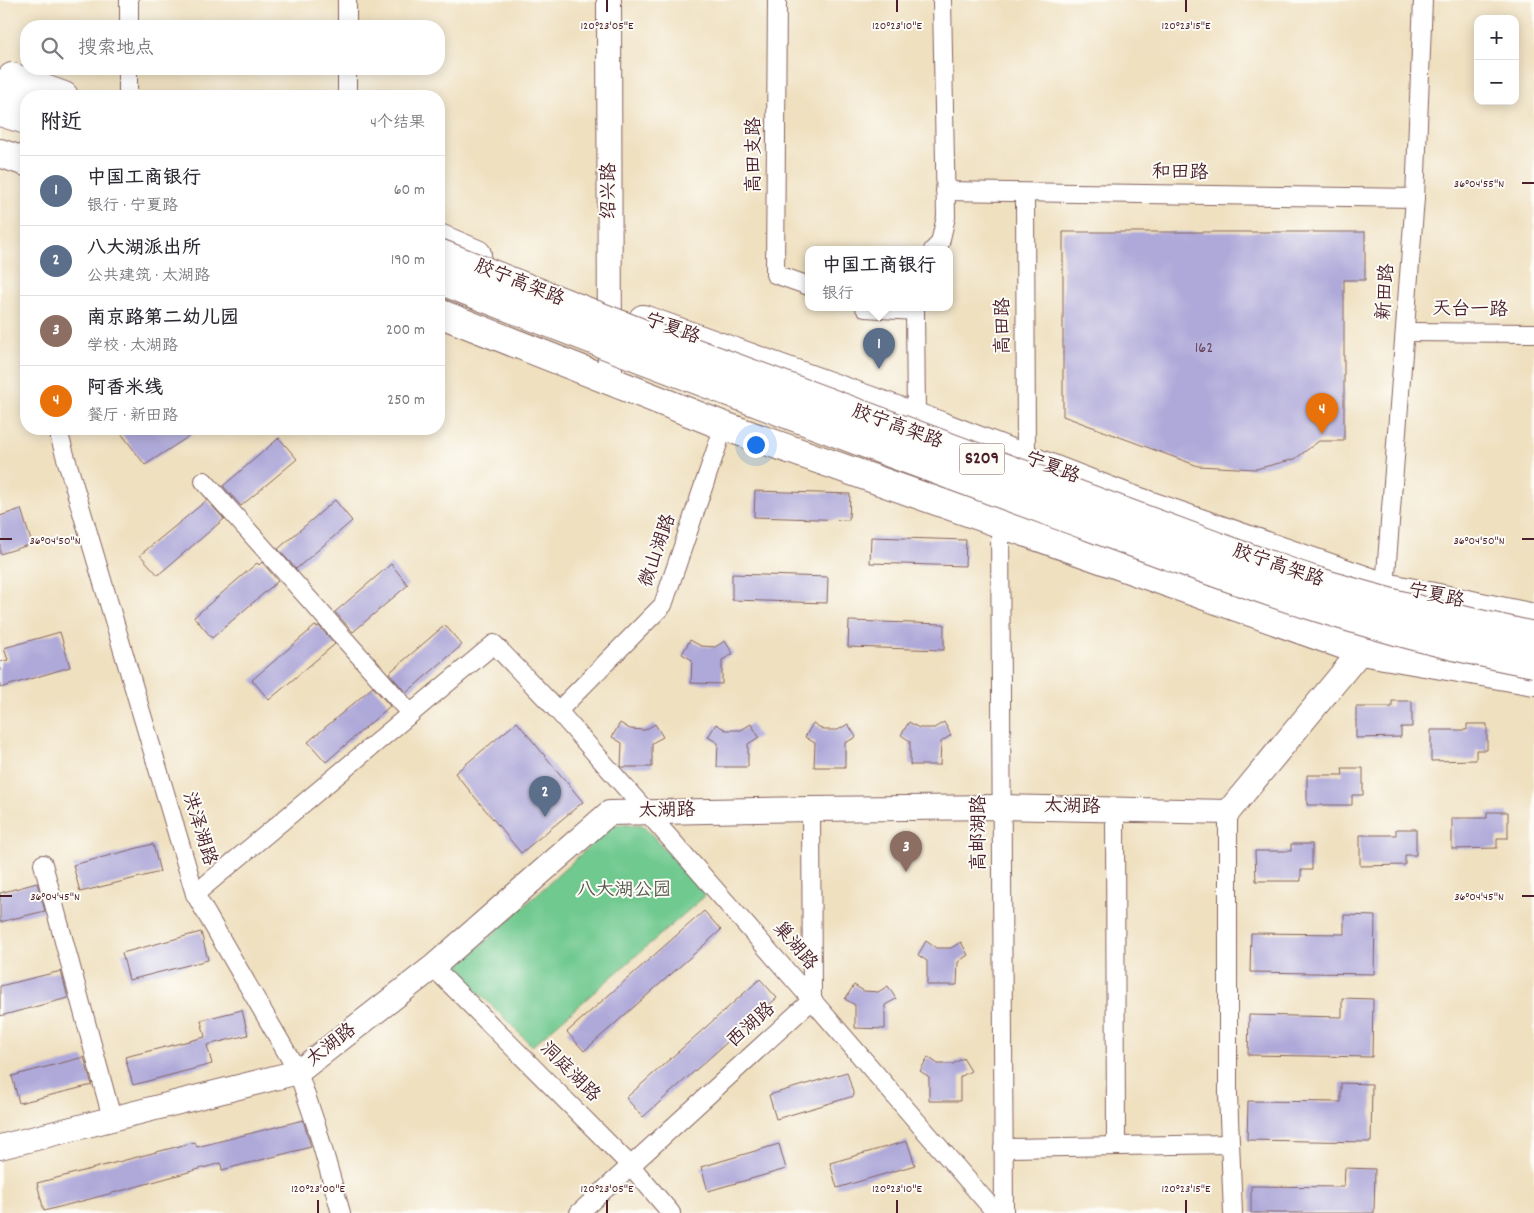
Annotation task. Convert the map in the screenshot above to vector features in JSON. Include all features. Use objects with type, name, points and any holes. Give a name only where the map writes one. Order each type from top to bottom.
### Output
[{"type":"main road","points":[[0,72],[48,90]]},
{"type":"main road","points":[[0,84],[20,91]]},
{"type":"main road","points":[[0,112],[20,118]]},
{"type":"main road","points":[[0,153],[20,160]]},
{"type":"main road","name":"宁夏路","points":[[445,240],[610,307],[1026,458],[1128,498],[1384,587],[1534,618]]},
{"type":"main road","name":"胶宁高架路","points":[[445,255],[642,334],[1303,576],[1389,602],[1534,636]]},
{"type":"main road","name":"胶宁高架路","points":[[445,282],[652,364],[1229,578],[1379,627],[1458,648],[1534,663]]},
{"type":"main road","points":[[445,315],[724,426],[1361,651],[1534,680]]},
{"type":"street","points":[[129,0],[129,20]]},
{"type":"street","points":[[347,20],[348,0]]},
{"type":"street","name":"绍兴路","points":[[609,0],[610,381]]},
{"type":"street","name":"高田支路","points":[[777,0],[775,274],[805,285]]},
{"type":"street","points":[[937,246],[940,243],[946,218],[942,0]]},
{"type":"street","name":"新田路","points":[[1361,651],[1384,587],[1415,198],[1423,0]]},
{"type":"street","points":[[128,75],[128,90]]},
{"type":"street","points":[[347,75],[347,90]]},
{"type":"street","name":"和田路","points":[[945,191],[1415,198]]},
{"type":"street","name":"高田路","points":[[1025,193],[1026,458]]},
{"type":"street","points":[[915,311],[916,418]]},
{"type":"street","name":"天台一路","points":[[1405,332],[1534,333]]},
{"type":"street","name":"微山湖路","points":[[558,711],[663,605],[724,426]]},
{"type":"street","name":"洪泽湖路","points":[[60,438],[195,894],[298,1072],[317,1128],[341,1213]]},
{"type":"street","name":"高邮湖路","points":[[1004,1213],[1000,523],[1026,458]]},
{"type":"street","points":[[195,894],[411,714],[204,481]]},
{"type":"street","name":"巢湖路","points":[[411,714],[494,644],[558,711],[996,1213]]},
{"type":"street","points":[[1233,1213],[1228,1094],[1228,812],[1361,651]]},
{"type":"street","name":"太湖路","points":[[0,1147],[298,1072],[434,967],[609,813],[1001,806],[1228,812]]},
{"type":"street","points":[[811,809],[812,1000]]},
{"type":"street","points":[[1115,809],[1116,1145]]},
{"type":"street","points":[[42,864],[112,1118]]},
{"type":"street","name":"洞庭湖路","points":[[434,967],[630,1166],[671,1213]]},
{"type":"street","name":"西湖路","points":[[580,1213],[812,1000]]},
{"type":"street","points":[[1004,1148],[1230,1144]]},
{"type":"green space","name":"八大湖公园","points":[[614,824],[644,826],[706,895],[532,1046],[455,969]]},
{"type":"building","points":[[1063,232],[1365,232],[1365,280],[1344,280],[1344,441],[1319,441],[1295,459],[1256,469],[1198,466],[1063,416]]},
{"type":"building","points":[[122,435],[191,435],[145,465]]},
{"type":"building","points":[[279,438],[297,459],[241,506],[223,486]]},
{"type":"building","points":[[755,491],[850,494],[849,520],[754,517]]},
{"type":"building","points":[[207,500],[224,519],[158,575],[140,555]]},
{"type":"building","points":[[335,500],[352,521],[296,569],[278,549]]},
{"type":"building","points":[[21,509],[32,544],[0,554],[0,516]]},
{"type":"building","points":[[871,537],[966,540],[965,566],[870,563]]},
{"type":"building","points":[[262,562],[278,581],[212,638],[194,617],[257,563],[259,565]]},
{"type":"building","points":[[391,564],[408,585],[353,632],[335,612]]},
{"type":"building","points":[[732,574],[828,577],[827,603],[732,600]]},
{"type":"building","points":[[849,621],[944,624],[944,650],[848,647]]},
{"type":"building","points":[[445,625],[462,645],[406,693],[389,673]]},
{"type":"building","points":[[315,626],[319,626],[335,644],[269,700],[252,680]]},
{"type":"building","points":[[60,632],[70,667],[0,688],[0,662],[8,660],[4,648]]},
{"type":"building","points":[[690,640],[701,646],[715,647],[725,641],[733,654],[722,660],[722,684],[691,683],[692,660],[682,654]]},
{"type":"building","points":[[373,687],[390,706],[326,762],[308,742]]},
{"type":"building","points":[[1392,701],[1412,701],[1412,727],[1401,727],[1401,737],[1356,738],[1356,707],[1392,707]]},
{"type":"building","points":[[517,722],[583,802],[521,853],[455,773]]},
{"type":"building","points":[[909,722],[919,728],[934,728],[944,722],[951,735],[941,742],[940,765],[910,765],[910,741],[901,735]]},
{"type":"building","points":[[620,723],[630,729],[645,730],[655,724],[663,737],[652,743],[652,767],[621,767],[622,743],[612,737]]},
{"type":"building","points":[[813,723],[824,730],[838,730],[848,724],[856,737],[845,743],[845,767],[814,767],[815,743],[805,737]]},
{"type":"building","points":[[716,724],[726,730],[741,730],[751,724],[759,737],[748,744],[748,767],[717,767],[718,743],[708,737]]},
{"type":"building","points":[[1467,724],[1487,724],[1487,750],[1476,750],[1476,760],[1431,761],[1431,730],[1467,730]]},
{"type":"building","points":[[1342,768],[1363,768],[1363,795],[1352,795],[1352,805],[1307,805],[1307,775],[1343,775]]},
{"type":"building","points":[[1487,812],[1508,812],[1508,838],[1497,838],[1497,848],[1452,849],[1452,818],[1487,818]]},
{"type":"building","points":[[1396,829],[1416,829],[1416,855],[1405,855],[1405,865],[1360,866],[1360,835],[1396,835]]},
{"type":"building","points":[[153,844],[160,872],[80,892],[73,865]]},
{"type":"building","points":[[1291,844],[1312,844],[1312,870],[1301,870],[1301,881],[1256,881],[1255,851],[1291,851]]},
{"type":"building","points":[[37,883],[45,911],[0,922],[0,893]]},
{"type":"building","points":[[704,911],[721,930],[584,1051],[567,1032]]},
{"type":"building","points":[[1344,915],[1375,916],[1374,974],[1250,972],[1251,933],[1344,934]]},
{"type":"building","points":[[201,932],[208,960],[129,980],[122,953]]},
{"type":"building","points":[[926,941],[936,948],[951,948],[961,942],[968,955],[958,962],[957,985],[927,985],[927,961],[918,955]]},
{"type":"building","points":[[61,971],[68,998],[0,1016],[0,986]]},
{"type":"building","points":[[760,979],[777,998],[643,1117],[626,1098]]},
{"type":"building","points":[[854,985],[864,991],[878,992],[888,986],[896,999],[885,1005],[885,1029],[855,1028],[855,1005],[845,999]]},
{"type":"building","points":[[1342,998],[1373,999],[1372,1057],[1248,1055],[1249,1015],[1342,1017]]},
{"type":"building","points":[[242,1010],[248,1035],[207,1045],[212,1064],[133,1085],[125,1057],[205,1037],[201,1020]]},
{"type":"building","points":[[84,1057],[92,1085],[19,1103],[12,1076]]},
{"type":"building","points":[[928,1057],[938,1064],[953,1064],[963,1058],[971,1071],[960,1077],[960,1101],[929,1101],[929,1077],[920,1071]]},
{"type":"building","points":[[847,1072],[854,1096],[776,1119],[769,1095]]},
{"type":"building","points":[[1341,1083],[1372,1084],[1371,1142],[1247,1140],[1248,1101],[1341,1102]]},
{"type":"building","points":[[303,1120],[311,1147],[222,1170],[221,1163],[44,1211],[37,1183],[195,1142],[197,1147]]},
{"type":"building","points":[[907,1141],[915,1165],[837,1188],[830,1163]]},
{"type":"building","points":[[779,1144],[786,1169],[708,1191],[701,1167]]},
{"type":"building","points":[[1345,1168],[1375,1169],[1374,1213],[1251,1213],[1251,1186],[1344,1187]]},
{"type":"place","name":"中国工商银行","points":[[879,369]]},
{"type":"place","name":"阿香米线","points":[[1322,434]]},
{"type":"place","name":"八大湖派出所","points":[[545,817]]},
{"type":"place","name":"南京路第二幼儿园","points":[[906,872]]}]
